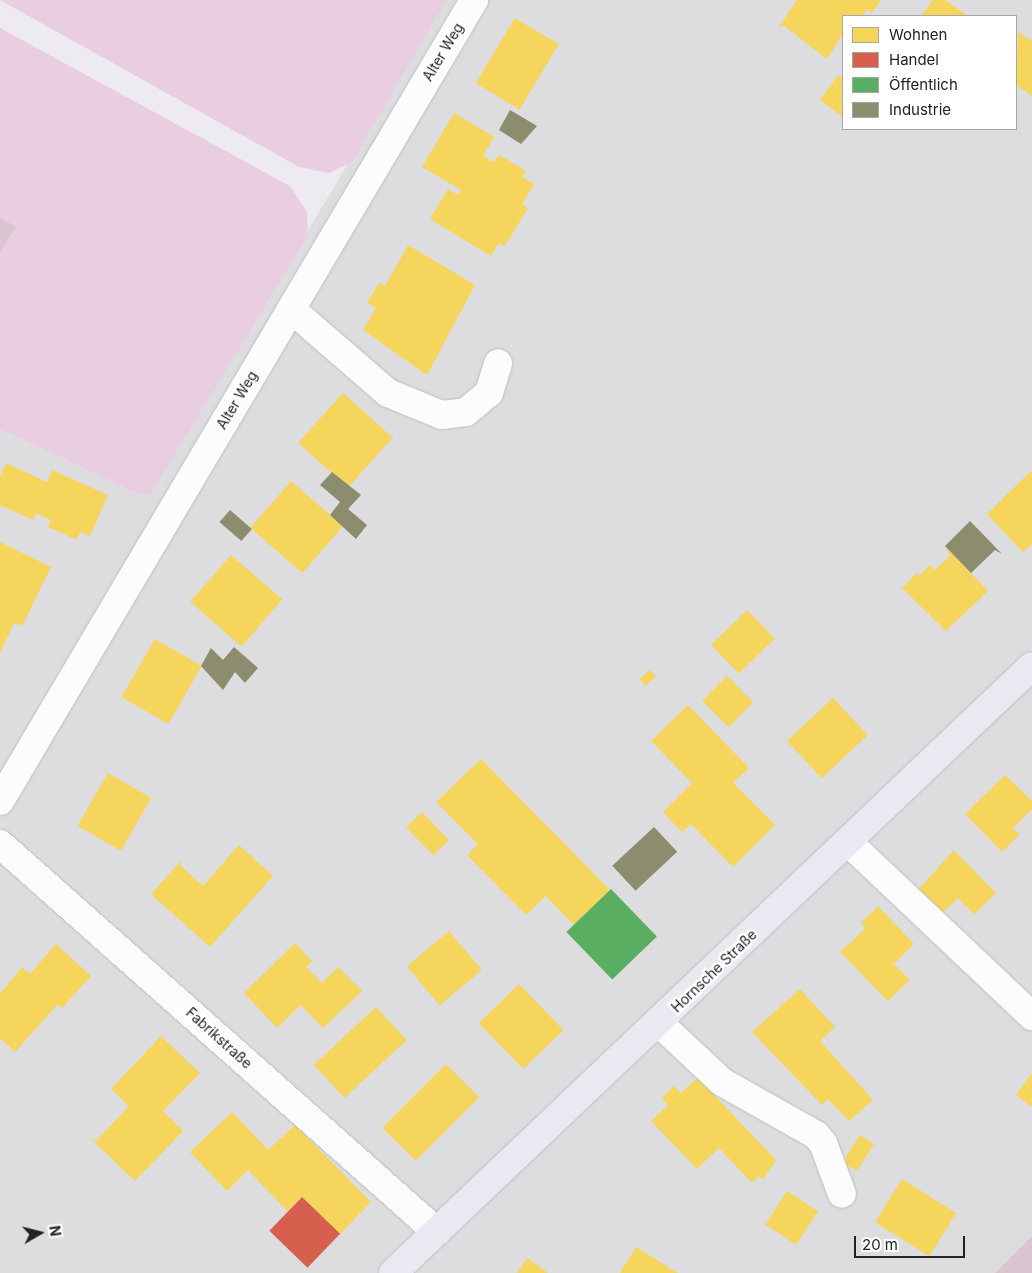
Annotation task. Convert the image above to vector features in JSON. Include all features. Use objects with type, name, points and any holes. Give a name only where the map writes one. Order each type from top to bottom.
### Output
[{"type":"main road","name":"Hornsche Straße","points":[[394,1273],[849,843],[1032,666]]},
{"type":"street","name":"Alter Weg","points":[[0,801],[474,0]]},
{"type":"street","points":[[291,309],[388,393],[442,414],[466,412],[489,393],[498,363]]},
{"type":"street","points":[[849,843],[1032,1016]]},
{"type":"street","name":"Fabrikstraße","points":[[0,844],[437,1232]]},
{"type":"street","points":[[659,1023],[722,1082],[816,1135],[823,1143],[842,1194]]},
{"type":"shaded area","points":[[0,0],[446,0],[352,162],[329,173],[299,167]]},
{"type":"shaded area","points":[[446,0],[1032,0],[1032,1273],[0,1273],[0,429],[139,494],[150,494]]},
{"type":"shaded area","points":[[0,28],[290,186],[307,212],[308,235],[150,495],[139,494],[0,429],[0,252],[16,227],[0,217]]},
{"type":"shaded area","points":[[0,217],[16,227],[0,252]]},
{"type":"shaded area","points":[[1032,1236],[1032,1273],[995,1273]]},
{"type":"building: Wohnen","points":[[797,0],[881,0],[872,13],[867,10],[863,15],[842,15],[842,36],[827,59],[783,25],[778,28]]},
{"type":"building: Wohnen","points":[[933,0],[945,0],[967,15],[922,15]]},
{"type":"building: Wohnen","points":[[515,18],[559,44],[520,109],[476,83]]},
{"type":"building: Wohnen","points":[[1018,32],[1032,41],[1032,96],[1017,86]]},
{"type":"building: Wohnen","points":[[838,75],[842,78],[842,116],[820,100]]},
{"type":"building: Wohnen","points":[[454,113],[494,137],[483,156],[494,162],[499,155],[526,171],[522,177],[534,184],[522,204],[528,208],[505,246],[499,243],[491,256],[430,219],[448,189],[458,195],[461,190],[422,167]]},
{"type":"building: Wohnen","points":[[408,245],[475,285],[427,375],[363,330],[376,308],[367,303],[379,283],[385,286]]},
{"type":"building: Wohnen","points":[[343,393],[393,438],[348,488],[298,443]]},
{"type":"building: Wohnen","points":[[6,463],[47,482],[52,470],[108,495],[90,536],[80,532],[77,540],[48,527],[51,520],[36,513],[33,520],[0,505],[0,476]]},
{"type":"building: Wohnen","points":[[1032,470],[1032,544],[1023,552],[987,514]]},
{"type":"building: Wohnen","points":[[291,481],[343,526],[302,573],[250,528]]},
{"type":"building: Wohnen","points":[[0,542],[51,567],[22,626],[14,623],[0,653]]},
{"type":"building: Wohnen","points":[[945,546],[988,591],[946,631],[902,588],[917,573],[919,576],[930,565],[935,570],[950,556]]},
{"type":"building: Wohnen","points":[[231,555],[282,600],[242,646],[190,602]]},
{"type":"building: Wohnen","points":[[747,610],[775,639],[739,674],[711,645]]},
{"type":"building: Wohnen","points":[[155,639],[202,666],[168,724],[122,697]]},
{"type":"building: Wohnen","points":[[650,670],[656,677],[645,686],[639,679]]},
{"type":"building: Wohnen","points":[[727,676],[753,702],[728,727],[702,701]]},
{"type":"building: Wohnen","points":[[833,698],[868,735],[822,778],[787,741]]},
{"type":"building: Wohnen","points":[[688,705],[749,768],[733,783],[775,825],[733,867],[691,824],[682,832],[663,812],[692,783],[651,741]]},
{"type":"building: Wohnen","points":[[481,759],[610,890],[574,925],[546,896],[526,915],[467,855],[478,844],[436,802]]},
{"type":"building: Wohnen","points":[[108,773],[151,798],[121,851],[78,826]]},
{"type":"building: Wohnen","points":[[1005,775],[1032,801],[1032,809],[1013,828],[1019,835],[1002,852],[965,814]]},
{"type":"building: Wohnen","points":[[422,812],[449,840],[433,855],[406,827]]},
{"type":"building: Wohnen","points":[[239,845],[273,876],[210,947],[152,895],[157,893],[151,894],[182,860],[180,865],[203,886]]},
{"type":"building: Wohnen","points":[[954,850],[996,893],[974,914],[958,898],[940,915],[917,891]]},
{"type":"building: Wohnen","points":[[878,906],[914,944],[894,964],[910,980],[888,1001],[840,952],[866,928],[861,923]]},
{"type":"building: Wohnen","points":[[449,931],[482,970],[440,1005],[407,966]]},
{"type":"building: Wohnen","points":[[295,943],[312,961],[306,967],[322,983],[338,967],[362,991],[323,1028],[301,1005],[277,1028],[244,993]]},
{"type":"building: Wohnen","points":[[56,944],[91,976],[62,1008],[58,1004],[15,1052],[0,1038],[0,994],[22,967],[30,974]]},
{"type":"building: Wohnen","points":[[519,984],[563,1030],[523,1069],[479,1023]]},
{"type":"building: Wohnen","points":[[800,989],[835,1027],[820,1041],[873,1100],[849,1121],[828,1099],[822,1105],[752,1032]]},
{"type":"building: Wohnen","points":[[376,1007],[407,1040],[345,1098],[314,1065]]},
{"type":"building: Wohnen","points":[[161,1036],[200,1073],[163,1111],[183,1131],[135,1181],[89,1137],[96,1141],[129,1106],[111,1089]]},
{"type":"building: Wohnen","points":[[446,1064],[479,1097],[416,1161],[382,1128]]},
{"type":"building: Wohnen","points":[[1032,1073],[1032,1107],[1016,1095]]},
{"type":"building: Wohnen","points":[[698,1078],[776,1160],[763,1180],[759,1176],[752,1183],[719,1148],[697,1169],[651,1121],[668,1105],[662,1098],[674,1086],[681,1093]]},
{"type":"building: Wohnen","points":[[232,1112],[268,1150],[295,1125],[371,1202],[340,1234],[302,1197],[287,1211],[248,1170],[227,1191],[190,1152]]},
{"type":"building: Wohnen","points":[[860,1135],[874,1144],[857,1171],[843,1162]]},
{"type":"building: Wohnen","points":[[902,1179],[956,1213],[929,1256],[875,1222]]},
{"type":"building: Wohnen","points":[[787,1191],[818,1211],[796,1245],[765,1225]]},
{"type":"building: Wohnen","points":[[636,1247],[678,1273],[620,1273]]},
{"type":"building: Wohnen","points":[[527,1258],[548,1273],[517,1273]]},
{"type":"building: Handel","points":[[302,1197],[340,1234],[307,1268],[269,1231]]},
{"type":"building: Öffentlich","points":[[611,889],[657,936],[612,980],[566,932]]},
{"type":"building: Industrie","points":[[510,110],[537,126],[521,144],[499,130]]},
{"type":"building: Industrie","points":[[332,472],[361,495],[348,509],[367,525],[356,539],[330,515],[340,502],[320,485]]},
{"type":"building: Industrie","points":[[230,510],[252,529],[241,541],[220,522]]},
{"type":"building: Industrie","points":[[970,521],[1002,554],[995,550],[971,573],[945,546]]},
{"type":"building: Industrie","points":[[234,647],[258,668],[245,683],[235,672],[223,690],[201,666],[211,648],[223,660]]},
{"type":"building: Industrie","points":[[654,827],[677,852],[636,891],[612,866]]}]
